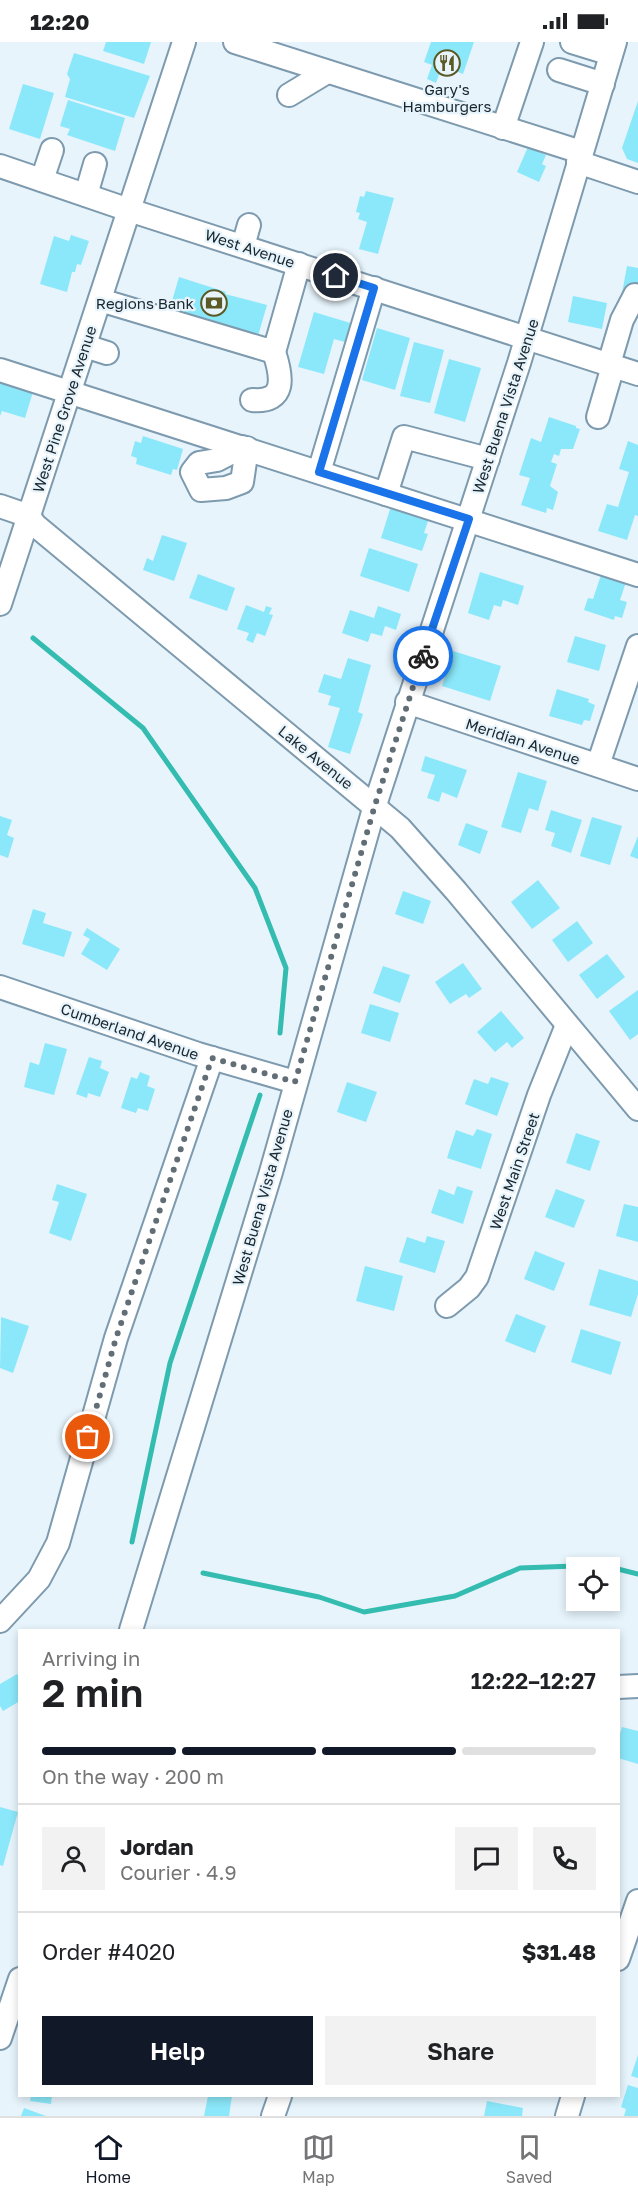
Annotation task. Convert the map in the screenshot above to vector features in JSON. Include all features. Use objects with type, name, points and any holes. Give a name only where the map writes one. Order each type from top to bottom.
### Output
[{"type":"street","name":"West Pine Grove Avenue","points":[[0,604],[184,42]]},
{"type":"street","points":[[235,42],[503,128],[638,182]]},
{"type":"street","points":[[503,128],[532,42]]},
{"type":"street","points":[[572,42],[613,48]]},
{"type":"street","name":"West Buena Vista Avenue","points":[[131,1629],[271,1172],[375,805],[526,338],[556,206],[579,157],[613,48]]},
{"type":"street","points":[[558,70],[603,84]]},
{"type":"street","points":[[289,95],[327,72]]},
{"type":"street","points":[[42,180],[52,150]]},
{"type":"street","points":[[86,195],[95,164]]},
{"type":"street","name":"West Avenue","points":[[0,166],[129,210],[246,236],[299,264],[638,374]]},
{"type":"street","points":[[252,400],[264,401],[272,397],[279,389],[281,374],[274,352],[299,264]]},
{"type":"street","points":[[319,472],[374,288]]},
{"type":"street","points":[[598,417],[622,320],[635,295]]},
{"type":"street","points":[[100,300],[274,352]]},
{"type":"street","points":[[85,346],[107,353]]},
{"type":"street","points":[[0,370],[70,394],[91,397],[638,575]]},
{"type":"street","points":[[386,494],[404,437],[488,459]]},
{"type":"street","name":"Lake Avenue","points":[[0,506],[29,516],[35,525],[400,828],[456,891],[638,1109]]},
{"type":"street","points":[[598,765],[638,646]]},
{"type":"street","name":"Meridian Avenue","points":[[407,702],[638,779]]},
{"type":"street","name":"Cumberland Avenue","points":[[0,987],[212,1058],[295,1082]]},
{"type":"street","name":"West Main Street","points":[[447,1306],[463,1294],[477,1277],[539,1095],[567,1025]]},
{"type":"street","points":[[0,1621],[39,1579],[58,1543],[116,1338],[212,1058]]},
{"type":"street","points":[[620,1687],[638,1686]]},
{"type":"street","points":[[620,1953],[638,1901]]},
{"type":"street","points":[[0,2038],[18,1985]]},
{"type":"street","points":[[273,2116],[280,2097]]},
{"type":"street","points":[[567,2116],[573,2097]]},
{"type":"building","points":[[106,42],[151,42],[144,64],[103,51]]},
{"type":"building","name":"Gary's Hamburgers","points":[[431,42],[474,42],[463,74],[442,66],[436,83],[427,79],[432,65],[424,62]]},
{"type":"building","points":[[74,53],[150,76],[134,118],[65,97],[70,79],[67,74]]},
{"type":"building","points":[[23,84],[54,93],[40,139],[9,129]]},
{"type":"building","points":[[68,100],[125,118],[115,151],[67,135],[70,129],[60,126]]},
{"type":"building","points":[[638,101],[638,163],[627,159],[622,148]]},
{"type":"building","points":[[528,147],[546,155],[542,164],[546,166],[539,182],[517,172]]},
{"type":"building","points":[[366,191],[394,198],[378,254],[359,249],[367,222],[358,219],[360,213],[356,212],[360,196],[364,197]]},
{"type":"building","points":[[71,235],[89,241],[81,265],[77,264],[75,272],[72,272],[67,292],[40,284],[54,236],[69,241]]},
{"type":"building","points":[[627,266],[638,268],[638,295],[622,293]]},
{"type":"building","points":[[179,277],[226,292],[225,294],[267,305],[258,336],[170,308]]},
{"type":"building","points":[[573,296],[607,303],[602,329],[568,322]]},
{"type":"building","points":[[314,312],[357,325],[352,344],[334,339],[324,374],[298,367]]},
{"type":"building","points":[[377,328],[410,338],[395,390],[362,380]]},
{"type":"building","points":[[414,342],[444,350],[430,403],[400,396]]},
{"type":"building","points":[[449,359],[481,368],[465,422],[434,413]]},
{"type":"building","points":[[0,381],[33,392],[25,418],[2,411],[0,416]]},
{"type":"building","points":[[549,417],[580,429],[573,449],[561,449],[559,456],[554,454],[551,462],[557,464],[550,486],[558,492],[553,510],[547,508],[546,513],[521,505],[530,478],[519,475],[531,438],[541,442]]},
{"type":"building","points":[[143,436],[183,449],[177,470],[173,469],[171,475],[136,464],[137,458],[131,456],[135,441],[141,443]]},
{"type":"building","points":[[628,441],[638,445],[638,516],[635,515],[627,540],[598,531],[607,504],[618,507],[629,472],[619,469]]},
{"type":"building","points":[[391,506],[425,517],[428,521],[424,533],[428,534],[422,551],[381,538]]},
{"type":"building","points":[[162,535],[187,543],[174,581],[143,570],[147,558],[153,561]]},
{"type":"building","points":[[369,548],[418,564],[409,592],[360,576]]},
{"type":"building","points":[[480,572],[524,586],[518,605],[503,600],[501,607],[494,605],[489,620],[468,613]]},
{"type":"building","points":[[198,574],[235,588],[227,611],[189,598]]},
{"type":"building","points":[[601,575],[626,582],[620,600],[627,602],[622,618],[615,616],[614,620],[584,610],[588,598],[593,599]]},
{"type":"building","points":[[246,605],[264,612],[266,606],[272,608],[269,614],[273,615],[265,636],[257,633],[253,643],[246,640],[249,633],[237,629]]},
{"type":"building","points":[[378,606],[401,614],[396,630],[385,626],[382,636],[371,633],[368,642],[342,633],[350,610],[374,618]]},
{"type":"building","points":[[575,636],[606,645],[599,671],[567,662]]},
{"type":"building","points":[[453,651],[501,666],[490,701],[442,686]]},
{"type":"building","points":[[348,658],[371,665],[358,712],[363,714],[350,754],[328,747],[340,708],[328,705],[331,696],[318,692],[324,674],[341,679]]},
{"type":"building","points":[[557,689],[589,699],[588,702],[595,705],[590,721],[584,720],[582,725],[549,716]]},
{"type":"building","points":[[425,756],[467,770],[457,798],[442,792],[439,802],[427,798],[435,775],[421,771]]},
{"type":"building","points":[[518,772],[547,781],[538,811],[529,808],[521,833],[501,827]]},
{"type":"building","points":[[551,810],[582,820],[571,853],[551,846],[555,833],[545,830]]},
{"type":"building","points":[[0,816],[12,820],[7,835],[14,838],[8,858],[0,855]]},
{"type":"building","points":[[592,817],[622,826],[610,865],[580,856]]},
{"type":"building","points":[[466,823],[488,831],[480,854],[458,845]]},
{"type":"building","points":[[638,836],[638,859],[630,856]]},
{"type":"building","points":[[538,880],[560,908],[532,929],[511,902]]},
{"type":"building","points":[[403,891],[431,901],[423,924],[395,914]]},
{"type":"building","points":[[33,909],[46,913],[43,923],[72,932],[64,957],[22,944]]},
{"type":"building","points":[[577,921],[593,943],[568,962],[552,940]]},
{"type":"building","points":[[87,928],[120,949],[107,970],[81,954],[90,939],[83,935]]},
{"type":"building","points":[[607,954],[625,977],[597,999],[579,975]]},
{"type":"building","points":[[463,963],[482,989],[469,998],[466,994],[450,1004],[435,982]]},
{"type":"building","points":[[383,966],[410,975],[400,1003],[373,993]]},
{"type":"building","points":[[638,990],[638,1034],[630,1040],[609,1011]]},
{"type":"building","points":[[370,1004],[399,1013],[390,1042],[361,1033]]},
{"type":"building","points":[[501,1011],[524,1038],[512,1048],[507,1042],[495,1052],[477,1032]]},
{"type":"building","points":[[45,1043],[67,1049],[54,1095],[24,1087],[30,1062],[39,1065]]},
{"type":"building","points":[[89,1057],[102,1061],[100,1068],[109,1072],[100,1097],[88,1093],[87,1098],[76,1094]]},
{"type":"building","points":[[140,1072],[150,1076],[147,1086],[155,1089],[148,1111],[138,1108],[136,1113],[121,1108],[131,1077],[137,1079]]},
{"type":"building","points":[[491,1077],[509,1083],[497,1116],[465,1104],[474,1079],[488,1084]]},
{"type":"building","points":[[347,1082],[377,1092],[366,1122],[337,1112]]},
{"type":"building","points":[[477,1129],[492,1134],[481,1169],[447,1158],[456,1130],[473,1136]]},
{"type":"building","points":[[576,1133],[600,1141],[590,1171],[566,1163]]},
{"type":"building","points":[[57,1184],[87,1194],[71,1241],[49,1233],[59,1202],[52,1200]]},
{"type":"building","points":[[457,1186],[473,1191],[463,1224],[431,1213],[439,1189],[454,1195]]},
{"type":"building","points":[[556,1189],[585,1200],[574,1228],[545,1217]]},
{"type":"building","points":[[624,1204],[638,1207],[638,1242],[616,1236]]},
{"type":"building","points":[[427,1236],[445,1241],[435,1273],[399,1262],[407,1237],[425,1243]]},
{"type":"building","points":[[535,1251],[565,1263],[554,1291],[524,1279]]},
{"type":"building","points":[[365,1266],[403,1276],[394,1311],[356,1301]]},
{"type":"building","points":[[599,1269],[638,1281],[638,1294],[631,1317],[589,1305]]},
{"type":"building","points":[[516,1314],[546,1326],[535,1353],[505,1341]]},
{"type":"building","points":[[1,1317],[29,1326],[13,1373],[0,1368]]},
{"type":"building","points":[[581,1329],[621,1342],[611,1375],[571,1362]]},
{"type":"building","points":[[18,1675],[18,1702],[3,1711],[0,1706],[0,1684]]},
{"type":"building","points":[[622,1727],[638,1731],[638,1764],[620,1759]]},
{"type":"building","points":[[0,1807],[18,1812],[3,1866],[0,1865]]},
{"type":"building","points":[[638,2055],[638,2078],[631,2076]]},
{"type":"building","points":[[628,2085],[638,2088],[638,2116],[624,2116],[626,2109],[621,2107]]},
{"type":"building","points":[[31,2097],[52,2097],[51,2104],[30,2101]]},
{"type":"building","points":[[208,2097],[232,2097],[229,2116],[204,2116]]},
{"type":"building","points":[[487,2101],[523,2108],[522,2116],[484,2116]]},
{"type":"building","points":[[24,2108],[46,2116],[21,2116]]},
{"type":"waterway","points":[[33,638],[143,728],[255,888],[286,968],[280,1033]]},
{"type":"waterway","points":[[132,1542],[170,1363],[260,1095]]},
{"type":"waterway","points":[[203,1573],[319,1597],[364,1612],[455,1596],[520,1568],[602,1565],[638,1574]]},
{"type":"way so far","points":[[88,1437],[116,1338],[212,1058],[295,1082],[375,805],[423,656]]},
{"type":"place","name":"Gary's Hamburgers","points":[[447,63]]},
{"type":"place","name":"Regions Bank","points":[[214,303]]},
{"type":"route","points":[[336,276],[374,288],[319,472],[469,519],[423,656]]}]
